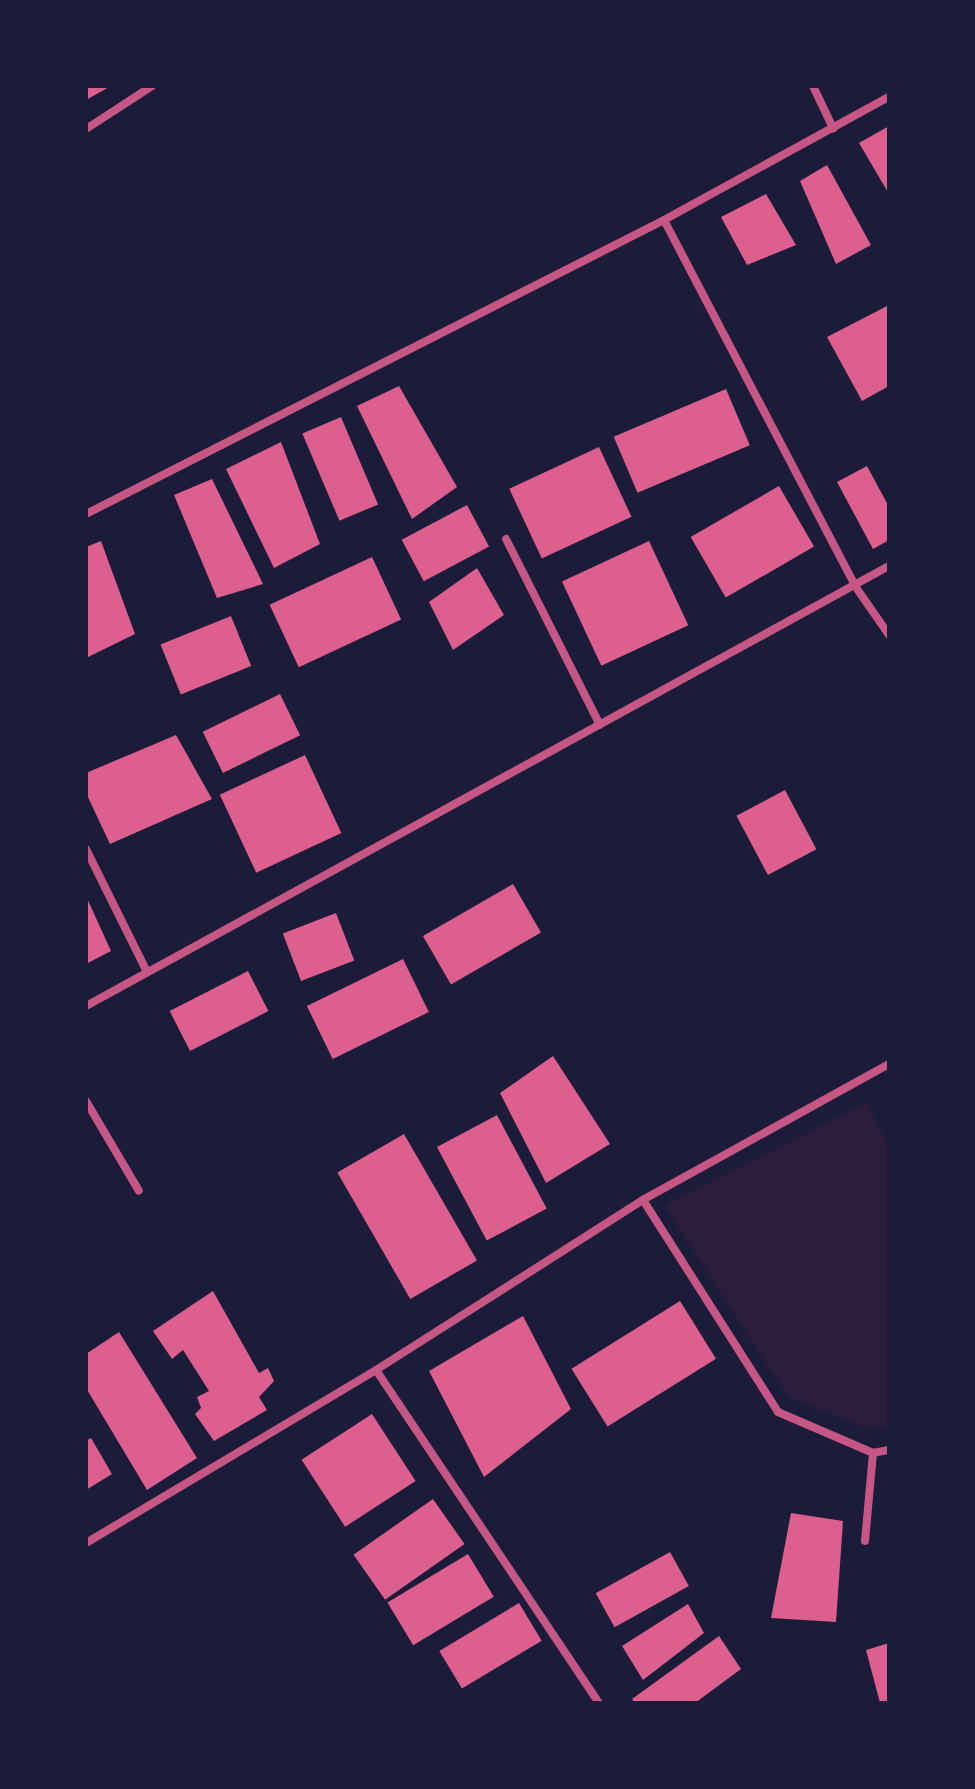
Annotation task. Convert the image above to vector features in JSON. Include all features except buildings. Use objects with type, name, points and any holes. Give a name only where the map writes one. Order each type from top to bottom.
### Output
[{"type":"street","points":[[86,129],[152,86]]},
{"type":"street","points":[[813,86],[833,128]]},
{"type":"street","points":[[86,514],[664,220],[889,97]]},
{"type":"street","points":[[664,220],[855,586],[889,635]]},
{"type":"street","points":[[506,539],[600,725]]},
{"type":"street","points":[[86,1006],[889,566]]},
{"type":"street","points":[[86,849],[147,972]]},
{"type":"street","points":[[86,1543],[376,1370],[643,1200],[889,1064]]},
{"type":"street","points":[[86,1101],[139,1191]]},
{"type":"street","points":[[643,1200],[778,1412],[873,1453],[889,1450]]},
{"type":"street","points":[[376,1370],[599,1703]]},
{"type":"street","points":[[865,1541],[873,1453]]},
{"type":"shaded area","points":[[867,1103],[889,1148],[889,1425],[872,1430],[788,1397],[664,1205]]}]
